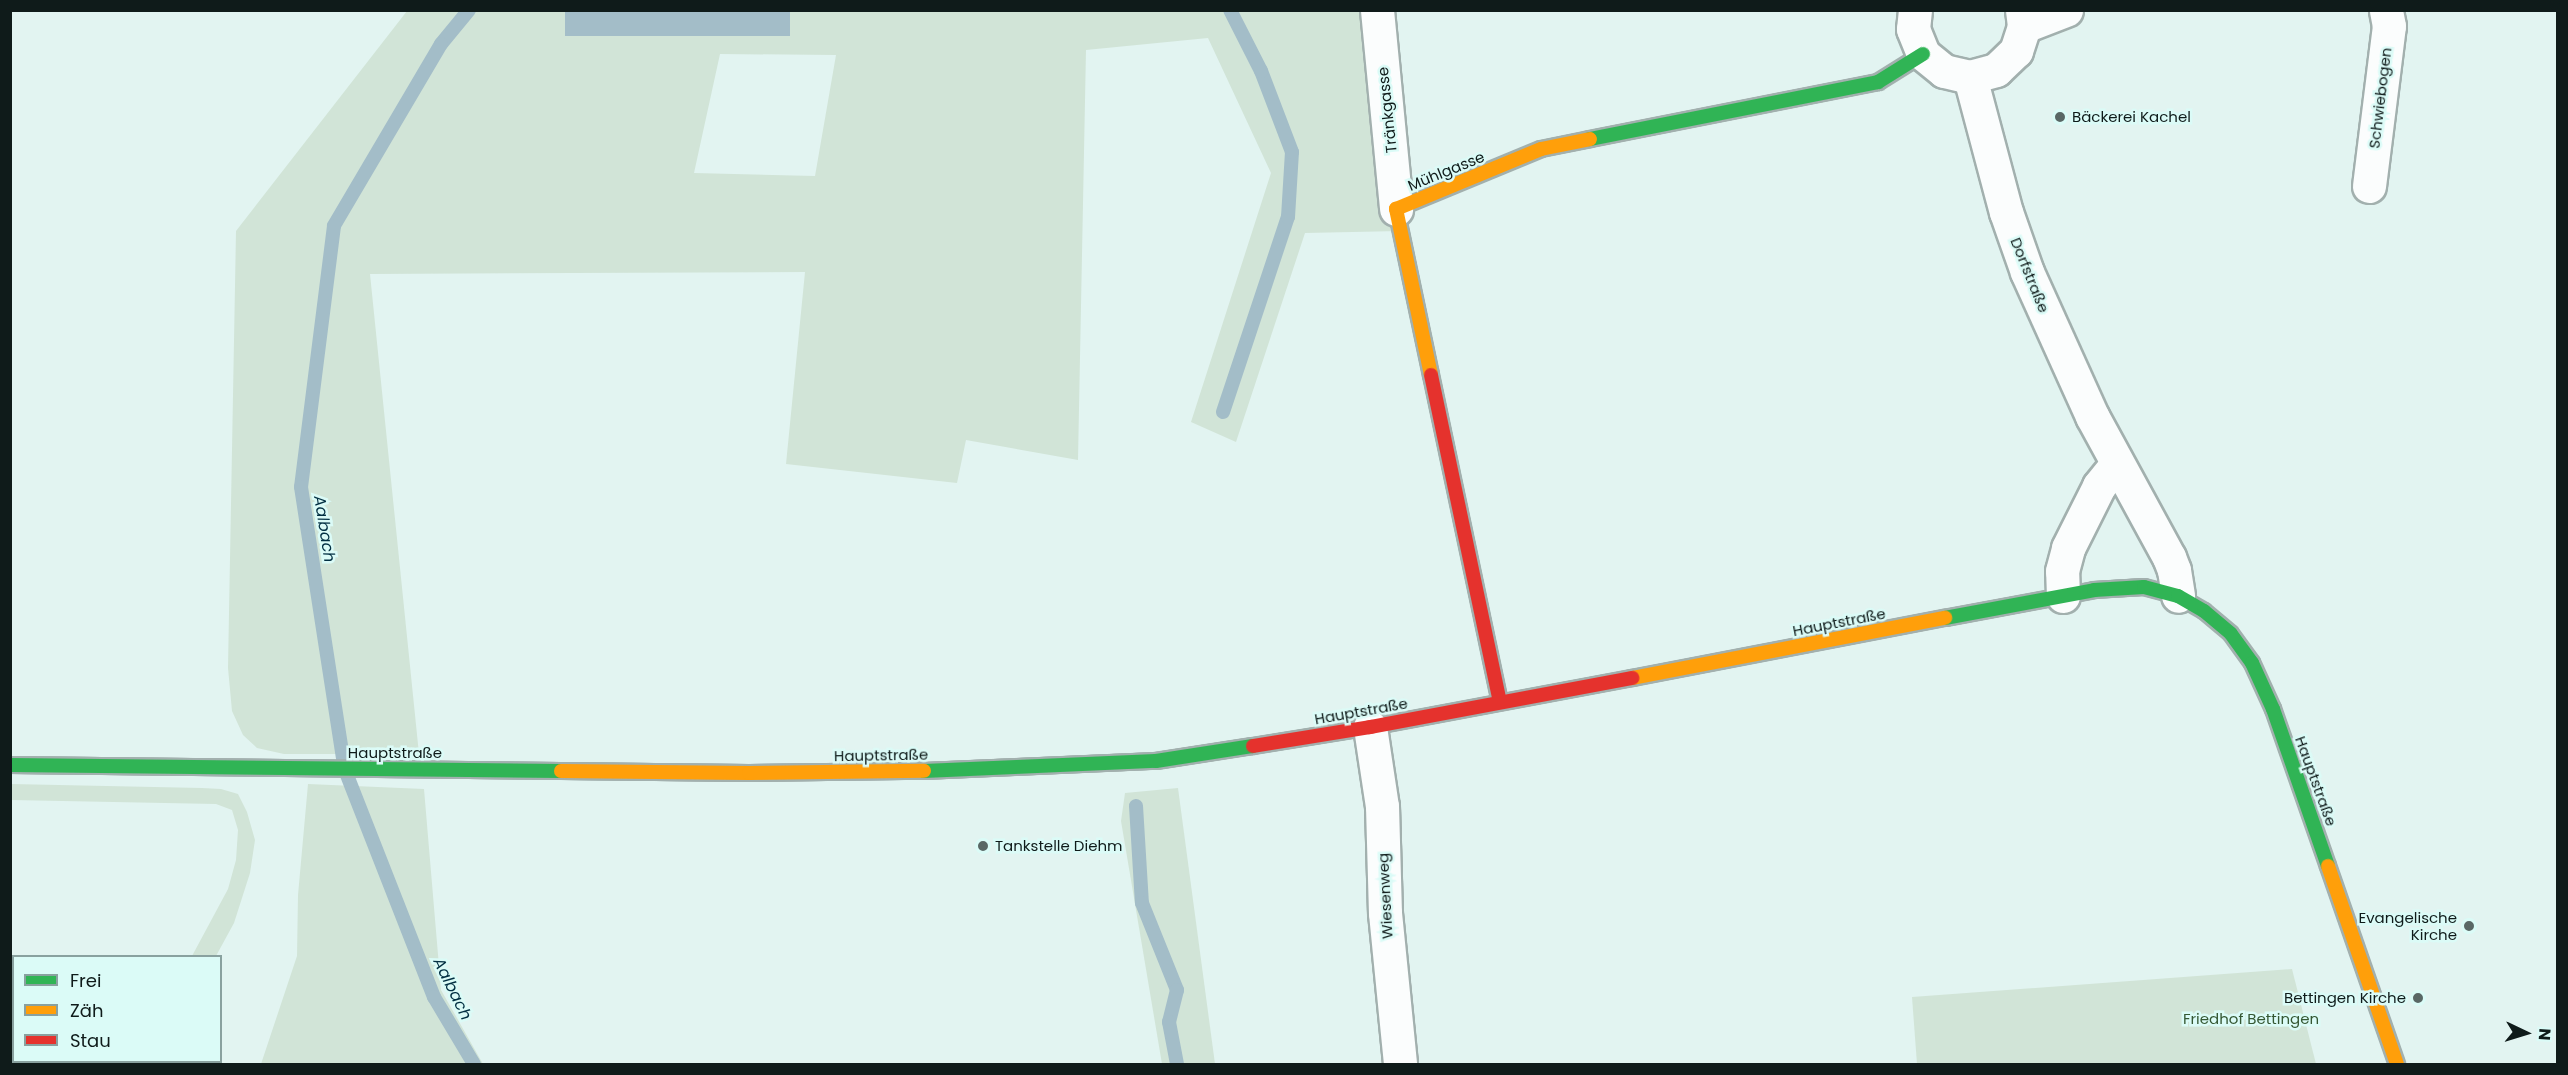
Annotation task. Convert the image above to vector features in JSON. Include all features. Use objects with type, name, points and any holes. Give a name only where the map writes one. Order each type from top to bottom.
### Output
[{"type":"street","name":"Tränkgasse","points":[[1377,10],[1396,209]]},
{"type":"street","points":[[1914,10],[1913,29],[1923,54],[1944,71],[1970,77],[1996,70],[2016,51],[2023,18],[2066,10]]},
{"type":"street","name":"Schwiebogen","points":[[2368,186],[2389,26],[2386,10]]},
{"type":"street","name":"Mühlgasse","points":[[1500,702],[1396,209],[1541,149],[1878,82],[1923,54]]},
{"type":"street","name":"Dorfstraße","points":[[1970,77],[2006,212],[2026,272],[2117,464],[2169,557],[2174,570],[2178,596]]},
{"type":"street","points":[[2062,596],[2062,571],[2068,548],[2099,486],[2117,464]]},
{"type":"street","name":"Hauptstraße","points":[[10,765],[737,773],[987,770],[1156,761],[1370,727],[2062,596],[2130,586],[2178,596],[2204,611],[2231,634],[2252,663],[2263,686],[2397,1065]]},
{"type":"street","name":"Wiesenweg","points":[[1370,727],[1382,806],[1385,912],[1400,1065]]},
{"type":"green space","points":[[790,10],[1377,11],[1400,231],[1305,233],[1236,442],[1191,422],[1271,173],[1208,38],[1086,50],[1078,460],[966,440],[957,483],[786,464],[805,272],[370,274],[419,754],[284,754],[257,748],[243,735],[232,711],[228,668],[236,231],[407,11],[565,11],[579,32],[786,33]],"holes":[[[720,54],[836,55],[815,176],[694,173]]]},
{"type":"green space","points":[[11,784],[202,788],[221,789],[238,794],[247,812],[255,840],[250,873],[234,923],[217,955],[193,955],[228,889],[236,860],[238,830],[232,810],[216,804],[11,800]]},
{"type":"green space","points":[[308,784],[424,789],[441,990],[483,1064],[261,1064],[297,956],[298,895]]},
{"type":"green space","points":[[1178,788],[1215,1064],[1162,1064],[1121,821],[1125,793]]},
{"type":"green space","name":"Friedhof Bettingen","points":[[2292,969],[2316,1064],[1917,1064],[1912,997]]},
{"type":"water","points":[[565,11],[790,11],[790,36],[565,36]]},
{"type":"waterway","name":"Aalbach","points":[[469,10],[441,44],[334,226],[301,487],[345,770],[434,997],[474,1064]]},
{"type":"waterway","points":[[1223,412],[1288,217],[1292,152],[1261,71],[1230,10]]},
{"type":"waterway","points":[[1136,806],[1142,903],[1177,990],[1169,1022],[1177,1064]]},
{"type":"traffic: fast","points":[[1590,139],[1878,82],[1923,54]]},
{"type":"traffic: fast","points":[[1945,618],[2094,590],[2144,587],[2178,596],[2204,611],[2231,634],[2252,663],[2273,709],[2328,866]]},
{"type":"traffic: fast","points":[[924,771],[1156,761],[1253,746]]},
{"type":"traffic: fast","points":[[10,765],[561,771]]},
{"type":"traffic: slow","points":[[1431,375],[1396,209],[1541,149],[1590,139]]},
{"type":"traffic: slow","points":[[1632,678],[1945,618]]},
{"type":"traffic: slow","points":[[561,771],[749,773],[924,771]]},
{"type":"traffic: slow","points":[[2328,866],[2397,1064]]},
{"type":"traffic: jam","points":[[1431,375],[1500,702]]},
{"type":"traffic: jam","points":[[1253,746],[1370,727],[1632,678]]},
{"type":"place","name":"Bäckerei Kachel","points":[[2060,117]]},
{"type":"place","name":"Tankstelle Diehm","points":[[983,846]]},
{"type":"place","name":"Evangelische Kirche","points":[[2469,926]]},
{"type":"place","name":"Bettingen Kirche","points":[[2418,998]]}]
